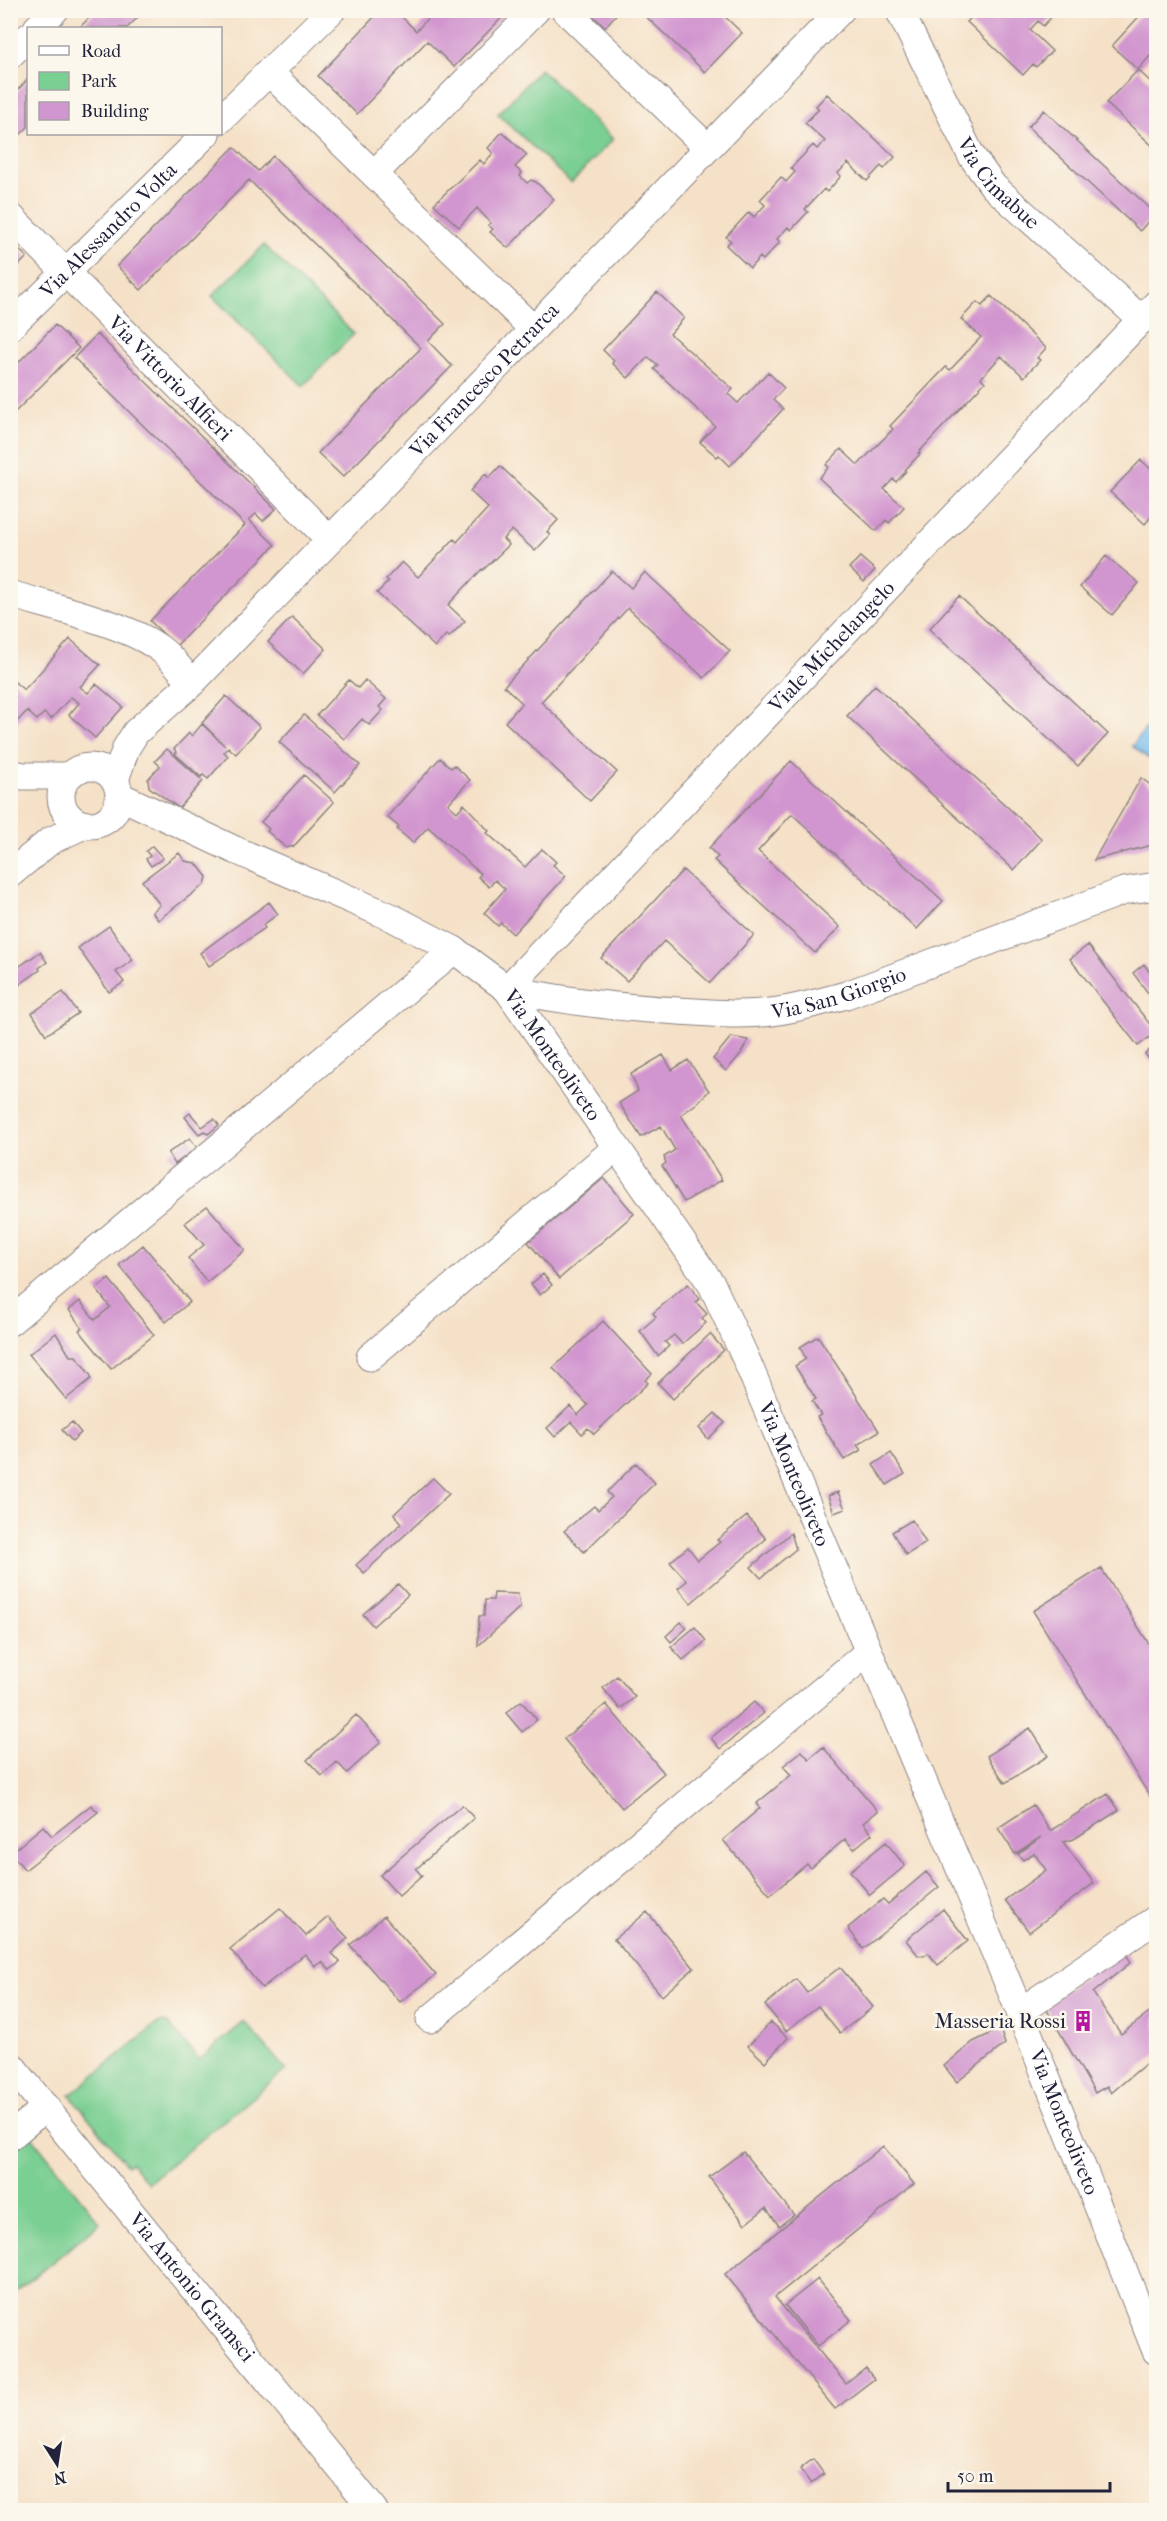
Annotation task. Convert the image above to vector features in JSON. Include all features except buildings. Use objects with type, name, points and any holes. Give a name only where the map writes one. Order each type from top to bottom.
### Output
[{"type":"street","points":[[38,27],[55,10]]},
{"type":"street","points":[[222,118],[332,10]]},
{"type":"street","points":[[374,174],[536,10]]},
{"type":"street","points":[[565,10],[708,148]]},
{"type":"street","name":"Via Francesco Petrarca","points":[[111,781],[136,732],[192,683],[841,10]]},
{"type":"street","name":"Via Cimabue","points":[[899,10],[971,155],[993,186],[1149,312]]},
{"type":"street","points":[[10,55],[27,38]]},
{"type":"street","points":[[269,72],[533,329]]},
{"type":"street","name":"Via Alessandro Volta","points":[[10,327],[206,135]]},
{"type":"street","name":"Via Vittorio Alfieri","points":[[10,216],[330,540]]},
{"type":"street","name":"Viale Michelangelo","points":[[507,989],[1149,312]]},
{"type":"street","points":[[10,594],[113,626],[146,640],[165,653],[192,683]]},
{"type":"street","points":[[10,874],[50,841],[76,806],[81,768],[111,781],[118,806],[113,815],[76,806]]},
{"type":"street","name":"Via Monteoliveto","points":[[17,774],[76,806],[137,820],[168,820]]},
{"type":"street","name":"Via Monteoliveto","points":[[111,781],[168,820],[391,917],[454,950],[507,989],[712,1286],[746,1359],[1020,2012],[1156,2351]]},
{"type":"street","name":"Via San Giorgio","points":[[507,989],[551,998],[648,1009],[725,1014],[770,1013],[808,1006],[846,995],[1124,891],[1156,886]]},
{"type":"street","points":[[10,1322],[454,950]]},
{"type":"street","points":[[370,1357],[616,1148]]},
{"type":"street","points":[[430,2019],[868,1652]]},
{"type":"street","points":[[1020,2012],[1156,1919]]},
{"type":"street","name":"Via Antonio Gramsci","points":[[10,2064],[375,2511]]},
{"type":"street","points":[[10,2137],[46,2107]]},
{"type":"green space","points":[[540,69],[613,139],[571,183],[498,114]]},
{"type":"green space","points":[[264,245],[354,334],[303,386],[212,296]]},
{"type":"green space","points":[[163,2022],[168,2023],[199,2060],[244,2022],[286,2070],[148,2183],[131,2162],[127,2165],[70,2095],[156,2025]]},
{"type":"green space","points":[[29,2133],[100,2223],[11,2296],[11,2148]]},
{"type":"water","points":[[1156,715],[1156,749],[1149,759],[1132,746]]},
{"type":"place","name":"Masseria Rossi","points":[[1083,2021]]}]
